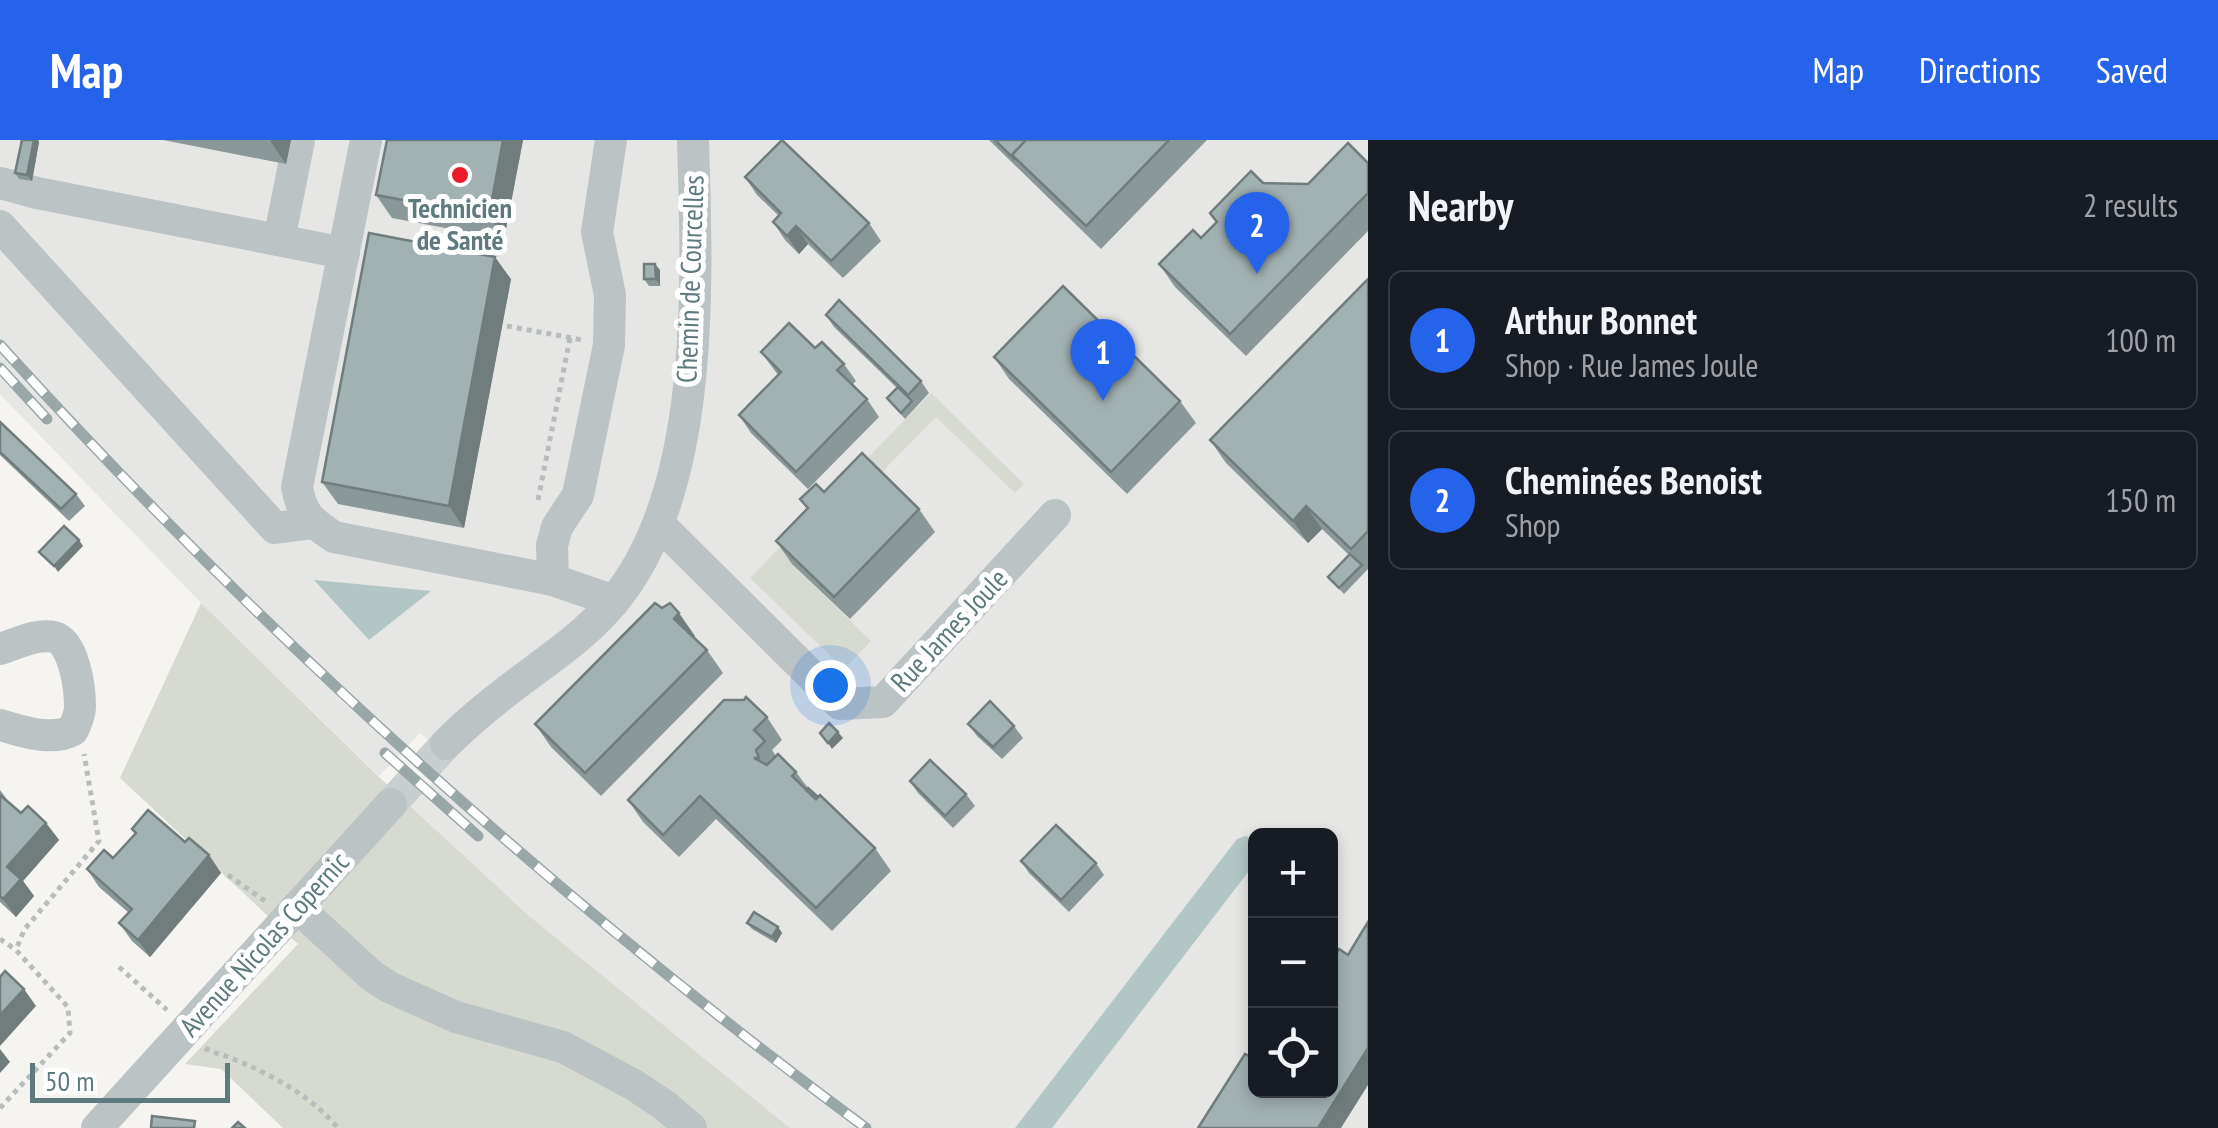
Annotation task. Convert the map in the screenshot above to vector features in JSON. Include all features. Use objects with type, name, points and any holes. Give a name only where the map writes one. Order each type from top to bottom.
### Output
[{"type":"street","points":[[279,240],[299,140]]},
{"type":"street","points":[[366,140],[297,487],[301,508],[313,523],[334,537],[553,580],[614,601]]},
{"type":"street","points":[[553,580],[552,545],[557,527],[578,495],[608,345],[610,295],[597,232],[610,140]]},
{"type":"street","name":"Chemin de Courcelles","points":[[446,744],[498,698],[571,644],[614,601],[659,524],[678,448],[694,337],[693,140]]},
{"type":"street","points":[[0,183],[344,253]]},
{"type":"street","points":[[0,226],[275,528],[313,523]]},
{"type":"street","name":"Rue James Joule","points":[[659,524],[840,704],[883,702],[1055,515]]},
{"type":"street","points":[[0,649],[41,636],[65,642],[72,655],[80,708],[73,730],[65,734],[53,736],[0,725]]},
{"type":"street","name":"Avenue Nicolas Copernic","points":[[97,1128],[282,904],[390,804]]},
{"type":"street","points":[[282,904],[389,987],[456,1017],[563,1048],[600,1065],[664,1105],[691,1128]]},
{"type":"path","points":[[507,326],[608,345]]},
{"type":"path","points":[[536,508],[570,338]]},
{"type":"path","points":[[16,950],[24,930],[99,841],[86,756],[73,730]]},
{"type":"path","points":[[228,876],[282,904]]},
{"type":"path","points":[[0,939],[16,950],[68,1007],[70,1033],[0,1108]]},
{"type":"path","points":[[118,966],[167,1010]]},
{"type":"path","points":[[202,1046],[294,1089],[338,1128]]},
{"type":"shaded area","points":[[0,140],[1368,140],[1368,1128],[790,1128],[528,915],[411,806],[452,760],[420,733],[379,776],[201,603],[0,394]]},
{"type":"shaded area","points":[[931,393],[1024,484],[1015,493],[936,417],[792,564],[871,641],[844,669],[750,578]]},
{"type":"shaded area","points":[[314,580],[431,591],[369,640]]},
{"type":"shaded area","points":[[201,603],[528,915],[790,1128],[283,1128],[221,1069],[185,1064],[298,944],[120,778]]},
{"type":"shaded area","points":[[1248,837],[1248,872],[1052,1128],[1015,1128],[1237,839]]},
{"type":"building","points":[[22,140],[34,140],[27,175],[15,173]]},
{"type":"building","points":[[387,140],[503,140],[489,216],[376,195]]},
{"type":"building","points":[[782,140],[869,223],[831,261],[796,226],[787,236],[773,222],[781,213],[745,177]]},
{"type":"building","points":[[995,140],[1026,140],[1012,155],[1015,160]]},
{"type":"building","points":[[1026,140],[1169,140],[1086,226],[1012,155]]},
{"type":"building","points":[[1348,143],[1368,163],[1368,193],[1230,334],[1159,264],[1193,230],[1201,238],[1217,222],[1210,213],[1251,171],[1263,183],[1308,184]]},
{"type":"building","points":[[369,233],[495,257],[449,506],[322,482]]},
{"type":"building","points":[[644,264],[655,264],[656,279],[644,279]]},
{"type":"building","points":[[1368,279],[1368,531],[1351,549],[1306,506],[1293,521],[1210,440]]},
{"type":"building","points":[[1063,286],[1180,401],[1111,472],[994,357]]},
{"type":"building","points":[[839,300],[921,381],[908,395],[826,315]]},
{"type":"building","points":[[789,323],[815,348],[822,342],[844,364],[837,370],[867,399],[796,472],[739,415],[781,372],[761,352]]},
{"type":"building","points":[[898,387],[912,401],[901,413],[887,398]]},
{"type":"building","points":[[0,422],[76,494],[61,509],[0,452]]},
{"type":"building","points":[[862,453],[919,509],[834,597],[776,541],[808,508],[800,499],[816,484],[824,492]]},
{"type":"building","points":[[64,526],[79,540],[54,566],[39,552]]},
{"type":"building","points":[[1350,554],[1362,565],[1339,588],[1328,577]]},
{"type":"building","points":[[655,603],[662,608],[670,603],[679,613],[674,619],[707,650],[585,773],[535,724]]},
{"type":"building","points":[[746,697],[767,717],[754,730],[765,741],[756,750],[759,758],[754,758],[767,765],[778,754],[796,772],[792,776],[816,799],[820,795],[875,848],[816,908],[700,796],[663,835],[628,800],[724,700]]},
{"type":"building","points":[[990,701],[1014,726],[993,747],[968,724]]},
{"type":"building","points":[[829,723],[838,732],[828,743],[820,733]]},
{"type":"building","points":[[930,760],[966,794],[945,816],[910,781]]},
{"type":"building","points":[[0,795],[21,813],[28,806],[46,823],[7,867],[21,879],[3,899],[0,896]]},
{"type":"building","points":[[148,810],[185,842],[189,838],[209,855],[138,940],[119,923],[132,909],[87,869],[104,850],[113,858],[136,833],[132,829]]},
{"type":"building","points":[[1056,825],[1096,863],[1061,900],[1021,861]]},
{"type":"building","points":[[754,912],[778,927],[772,937],[747,923]]},
{"type":"building","points":[[1368,922],[1368,1048],[1338,1096],[1338,950],[1348,955]]},
{"type":"building","points":[[5,971],[24,989],[0,1015],[0,977]]},
{"type":"building","points":[[1245,1054],[1248,1098],[1337,1098],[1318,1128],[1198,1128]]},
{"type":"building","points":[[152,1116],[195,1121],[194,1128],[151,1128]]},
{"type":"tunnel","points":[[391,804],[446,744]]},
{"type":"railway","points":[[0,345],[202,557],[414,758],[635,949],[866,1128]]},
{"type":"railway","points":[[0,368],[47,419]]},
{"type":"railway","points":[[385,753],[478,836]]},
{"type":"place","name":"Technicien de Santé","points":[[460,175]]},
{"type":"place","name":"Cheminées Benoist","points":[[1257,274]]},
{"type":"place","name":"Arthur Bonnet","points":[[1103,401]]}]
